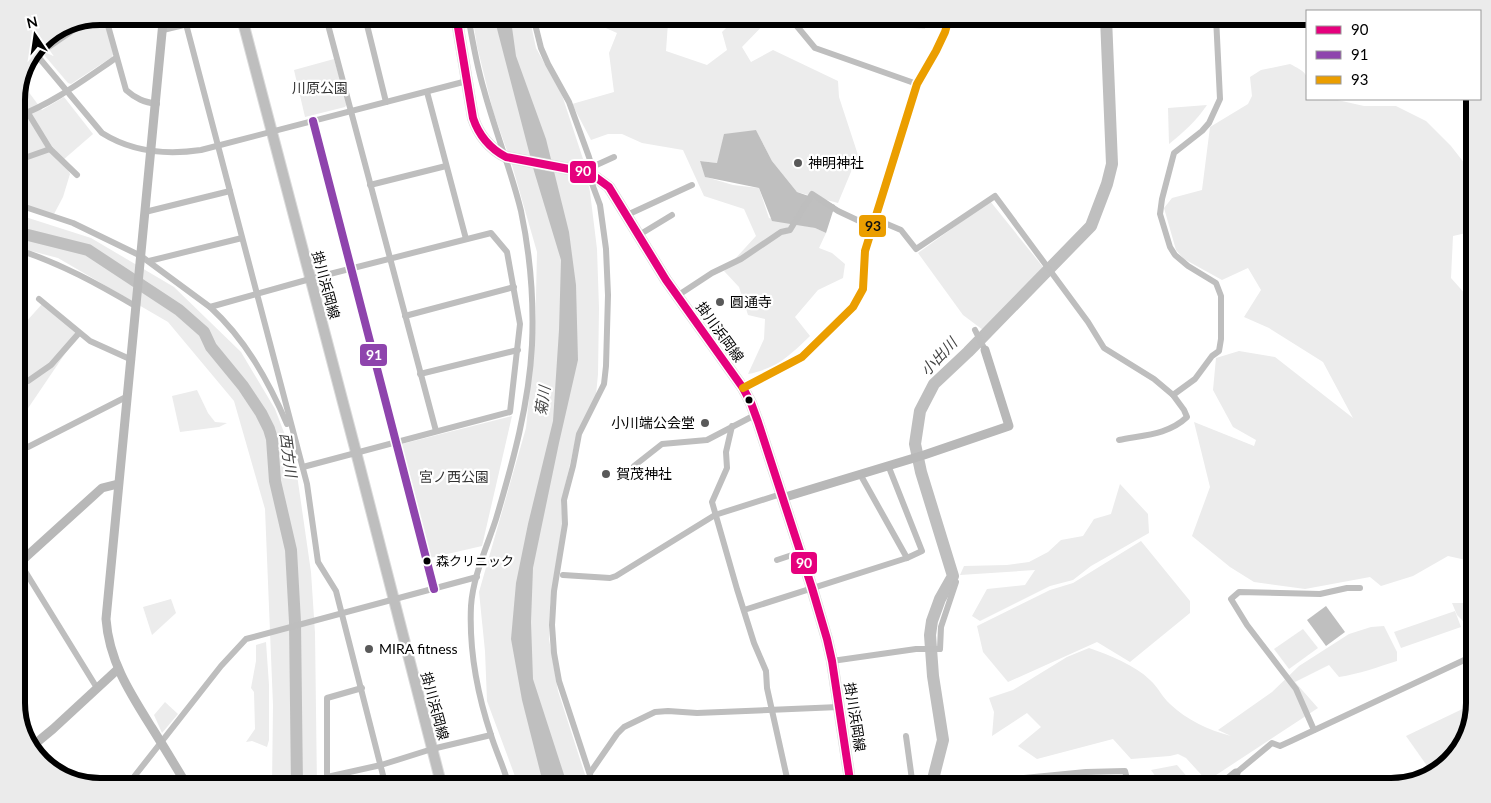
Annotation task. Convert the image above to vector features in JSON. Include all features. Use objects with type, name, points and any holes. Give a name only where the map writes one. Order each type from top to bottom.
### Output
[{"type":"main road","name":"掛川浜岡線","points":[[244,25],[440,778]]},
{"type":"main road","name":"掛川浜岡線","points":[[458,25],[473,118],[484,141],[497,152],[507,157],[590,171],[609,187],[666,280],[743,388],[755,415],[812,588],[832,661],[850,778]]},
{"type":"street","points":[[108,25],[126,90],[133,97],[143,102],[156,104]]},
{"type":"street","points":[[186,25],[303,467],[312,508],[315,550],[318,562],[336,591],[384,778]]},
{"type":"street","points":[[329,25],[436,431]]},
{"type":"street","points":[[367,25],[386,102]]},
{"type":"street","points":[[470,25],[484,90],[507,157],[521,212],[531,295],[532,344],[529,380],[519,438],[477,577],[472,604],[472,649],[479,696],[506,778]]},
{"type":"street","points":[[535,25],[541,48],[569,102],[590,171],[593,189],[600,205],[606,249],[608,295],[604,384],[580,434],[564,500],[565,524],[555,583],[552,625],[559,681],[591,778]]},
{"type":"street","points":[[796,25],[815,48],[917,84]]},
{"type":"street","points":[[743,388],[802,357],[854,307],[863,289],[866,251],[872,227],[917,84],[939,45],[946,25]]},
{"type":"street","points":[[1173,395],[1195,379],[1212,356],[1219,351],[1221,339],[1221,296],[1216,283],[1188,266],[1175,255],[1170,247],[1160,214],[1174,153],[1202,131],[1209,123],[1220,99],[1216,25]]},
{"type":"street","points":[[163,26],[145,212],[144,260],[137,305],[118,484],[106,619],[110,645],[118,669],[136,703],[183,778]]},
{"type":"street","points":[[60,38],[72,31]]},
{"type":"street","points":[[25,114],[66,91],[116,58]]},
{"type":"street","points":[[39,60],[102,134],[132,148],[151,151],[192,151],[467,81]]},
{"type":"street","points":[[427,92],[466,239]]},
{"type":"street","points":[[28,113],[50,149],[77,175]]},
{"type":"street","points":[[313,121],[434,589]]},
{"type":"street","points":[[25,158],[50,149]]},
{"type":"street","points":[[590,171],[614,157]]},
{"type":"street","points":[[370,185],[446,166]]},
{"type":"street","points":[[627,215],[692,185]]},
{"type":"street","points":[[145,212],[230,191]]},
{"type":"street","points":[[677,296],[712,274],[741,259],[781,232],[790,230],[812,194],[838,211],[872,227]]},
{"type":"street","points":[[875,219],[901,230],[916,249],[995,196],[1088,322],[1104,348],[1154,379],[1173,395],[1187,417],[1161,432],[1119,440]]},
{"type":"street","points":[[25,207],[73,223],[144,260],[210,307],[234,332],[259,368],[274,394],[295,442]]},
{"type":"street","points":[[639,235],[672,215]]},
{"type":"street","points":[[210,307],[256,293],[491,233],[508,252],[520,324],[510,412],[303,467]]},
{"type":"street","points":[[144,260],[242,238]]},
{"type":"street","points":[[25,252],[53,262],[137,305]]},
{"type":"street","points":[[405,316],[514,288]]},
{"type":"street","points":[[39,299],[90,341],[132,360]]},
{"type":"street","points":[[25,378],[28,381],[51,364],[79,333]]},
{"type":"street","points":[[563,575],[610,578],[616,576],[714,515],[924,455],[1009,426],[984,347],[976,333]]},
{"type":"street","points":[[420,374],[518,350]]},
{"type":"street","points":[[25,447],[28,447],[128,396]]},
{"type":"street","points":[[634,466],[662,444],[706,440],[755,415]]},
{"type":"street","points":[[732,426],[726,452],[727,468],[712,502],[714,515],[744,610],[766,671],[767,688],[787,778]]},
{"type":"street","points":[[744,610],[907,558],[922,551],[888,465]]},
{"type":"street","points":[[860,474],[907,558]]},
{"type":"street","points":[[25,558],[102,488],[118,484]]},
{"type":"street","points":[[777,560],[800,552]]},
{"type":"street","points":[[25,575],[97,688]]},
{"type":"street","points":[[133,778],[239,645],[246,639],[477,577]]},
{"type":"street","points":[[832,661],[926,649],[940,649],[941,627],[956,582]]},
{"type":"street","points":[[1314,730],[1296,690],[1247,626],[1231,599],[1239,592],[1320,594],[1347,588],[1360,588]]},
{"type":"street","points":[[1230,778],[1272,743],[1280,746],[1466,659]]},
{"type":"street","points":[[37,743],[118,669]]},
{"type":"street","points":[[362,688],[326,698],[327,777],[381,765],[432,749],[491,735]]},
{"type":"street","points":[[590,773],[624,727],[654,712],[697,713],[839,707]]},
{"type":"street","points":[[906,736],[912,778]]},
{"type":"street","points":[[1023,778],[1086,772],[1125,771],[1127,778]]},
{"type":"green space","points":[[106,25],[113,54],[112,57],[71,84],[48,60],[60,60],[60,42],[82,27]]},
{"type":"green space","points":[[474,25],[531,25],[536,48],[562,95],[584,162],[590,192],[597,249],[599,308],[598,374],[596,395],[577,433],[561,504],[563,521],[550,605],[549,639],[558,691],[586,778],[516,778],[487,701],[485,651],[479,592],[526,428],[535,340],[537,252],[512,165],[493,111]]},
{"type":"green space","points":[[599,25],[668,25],[666,51],[707,65],[727,50],[722,32],[729,25],[763,25],[742,47],[751,62],[773,50],[838,81],[839,97],[858,155],[838,203],[797,192],[772,161],[756,130],[717,163],[700,161],[706,177],[733,185],[759,188],[769,218],[815,228],[826,233],[819,248],[832,253],[845,264],[843,278],[818,290],[795,317],[810,336],[775,365],[748,374],[764,339],[765,319],[748,315],[739,287],[724,271],[756,236],[744,209],[704,196],[683,150],[642,143],[622,134],[608,134],[591,140],[572,104],[614,92],[609,53],[617,33]]},
{"type":"green space","points":[[889,25],[925,25],[925,29]]},
{"type":"green space","name":"川原公園","points":[[334,59],[347,104],[345,107],[305,117],[294,70]]},
{"type":"green space","points":[[1290,64],[1302,71],[1306,76],[1306,100],[1337,100],[1364,106],[1396,106],[1426,121],[1451,146],[1465,164],[1466,233],[1453,236],[1451,278],[1466,295],[1466,560],[1448,556],[1413,576],[1381,586],[1370,577],[1305,589],[1254,582],[1230,567],[1192,536],[1210,487],[1194,422],[1254,446],[1256,440],[1233,427],[1213,390],[1216,358],[1239,351],[1275,357],[1353,418],[1323,362],[1269,328],[1244,317],[1261,290],[1248,268],[1222,280],[1184,259],[1176,250],[1164,208],[1172,198],[1202,190],[1210,127],[1248,104],[1252,96],[1250,77],[1261,70]]},
{"type":"green space","points":[[26,88],[42,110],[64,97],[93,134],[63,160],[70,174],[63,197],[54,214],[25,206]]},
{"type":"green space","points":[[1207,105],[1190,126],[1169,144],[1168,108]]},
{"type":"green space","points":[[990,201],[1043,267],[983,330],[963,315],[918,253]]},
{"type":"green space","points":[[25,217],[91,238],[174,287],[241,352],[275,409],[295,461],[311,572],[315,633],[317,778],[272,778],[273,705],[265,509],[234,401],[168,322],[58,258],[25,249]]},
{"type":"green space","points":[[43,303],[79,333],[25,413],[25,323]]},
{"type":"green space","points":[[197,390],[208,413],[215,422],[227,423],[219,427],[180,432],[172,396]]},
{"type":"green space","name":"宮ノ西公園","points":[[512,416],[482,546],[430,558],[400,447],[402,444]]},
{"type":"green space","points":[[1120,484],[1148,514],[1149,533],[1091,566],[1073,580],[1050,586],[980,621],[972,616],[987,589],[1025,585],[1035,570],[960,575],[964,566],[1007,565],[1029,562],[1048,552],[1061,540],[1083,536],[1094,519],[1111,514]]},
{"type":"green space","points":[[1141,541],[1190,601],[1190,613],[1130,662],[1097,642],[1008,682],[983,652],[977,626],[1050,590],[1073,583]]},
{"type":"green space","points":[[171,599],[176,613],[152,635],[143,607]]},
{"type":"green space","points":[[1466,602],[1466,624],[1457,615],[1452,603]]},
{"type":"green space","points":[[1455,611],[1461,627],[1401,648],[1394,632]]},
{"type":"green space","points":[[1384,626],[1397,652],[1397,661],[1339,677],[1329,665],[1295,682],[1318,708],[1212,778],[1204,778],[1186,758],[1178,754],[1131,759],[1113,739],[1037,759],[1018,746],[1041,727],[1027,713],[992,736],[994,712],[989,698],[1013,690],[1067,657],[1089,648],[1113,657],[1137,670],[1153,683],[1170,704],[1191,720],[1214,731],[1231,736],[1218,730],[1272,692],[1299,666],[1349,634],[1371,627]]},
{"type":"green space","points":[[1303,629],[1318,648],[1289,669],[1274,649]]},
{"type":"green space","points":[[266,642],[269,685],[269,740],[267,747],[252,741],[246,742],[255,729],[254,692],[251,688],[256,661],[256,645]]},
{"type":"green space","points":[[165,702],[178,714],[162,733],[154,715]]},
{"type":"green space","points":[[1466,707],[1462,727],[1453,745],[1440,759],[1428,768],[1406,736]]},
{"type":"green space","points":[[1177,765],[1188,778],[1157,778],[1151,770]]},
{"type":"shaded area","points":[[496,25],[512,25],[516,56],[546,139],[569,232],[576,285],[578,360],[533,568],[531,622],[533,679],[565,778],[542,778],[522,700],[511,639],[516,583],[553,421],[559,330],[561,260],[534,171]]},
{"type":"shaded area","points":[[756,130],[772,161],[797,192],[835,205],[826,233],[815,228],[772,221],[759,188],[705,177],[700,161],[717,163],[724,134]]},
{"type":"shaded area","points":[[1326,606],[1345,632],[1326,646],[1307,620]]},
{"type":"waterway","name":"小出川","points":[[933,778],[943,740],[933,676],[930,635],[932,621],[940,599],[953,576],[921,472],[915,444],[920,411],[934,384],[968,352],[1091,226],[1107,184],[1112,164],[1106,25]]},
{"type":"waterway","name":"西方川","points":[[25,234],[88,250],[179,310],[204,332],[211,347],[243,386],[261,413],[272,439],[275,481],[291,550],[295,622],[297,778]]},
{"type":"transit line","name":"90","points":[[458,25],[473,118],[485,141],[506,157],[590,173],[609,187],[666,280],[743,388],[751,403],[827,639],[850,778]]},
{"type":"transit line","name":"93","points":[[743,388],[802,357],[853,307],[863,289],[865,251],[917,84],[936,51],[947,25]]},
{"type":"transit line","name":"91","points":[[313,121],[434,589]]},
{"type":"place","name":"神明神社","points":[[798,163]]},
{"type":"place","name":"圓通寺","points":[[720,302]]},
{"type":"place","name":"小川端公会堂","points":[[705,423]]},
{"type":"place","name":"賀茂神社","points":[[606,474]]},
{"type":"place","name":"森クリニック","points":[[427,561]]},
{"type":"place","name":"MIRA fitness","points":[[369,649]]},
{"type":"water label","name":"菊川","points":[[543,401]]}]
